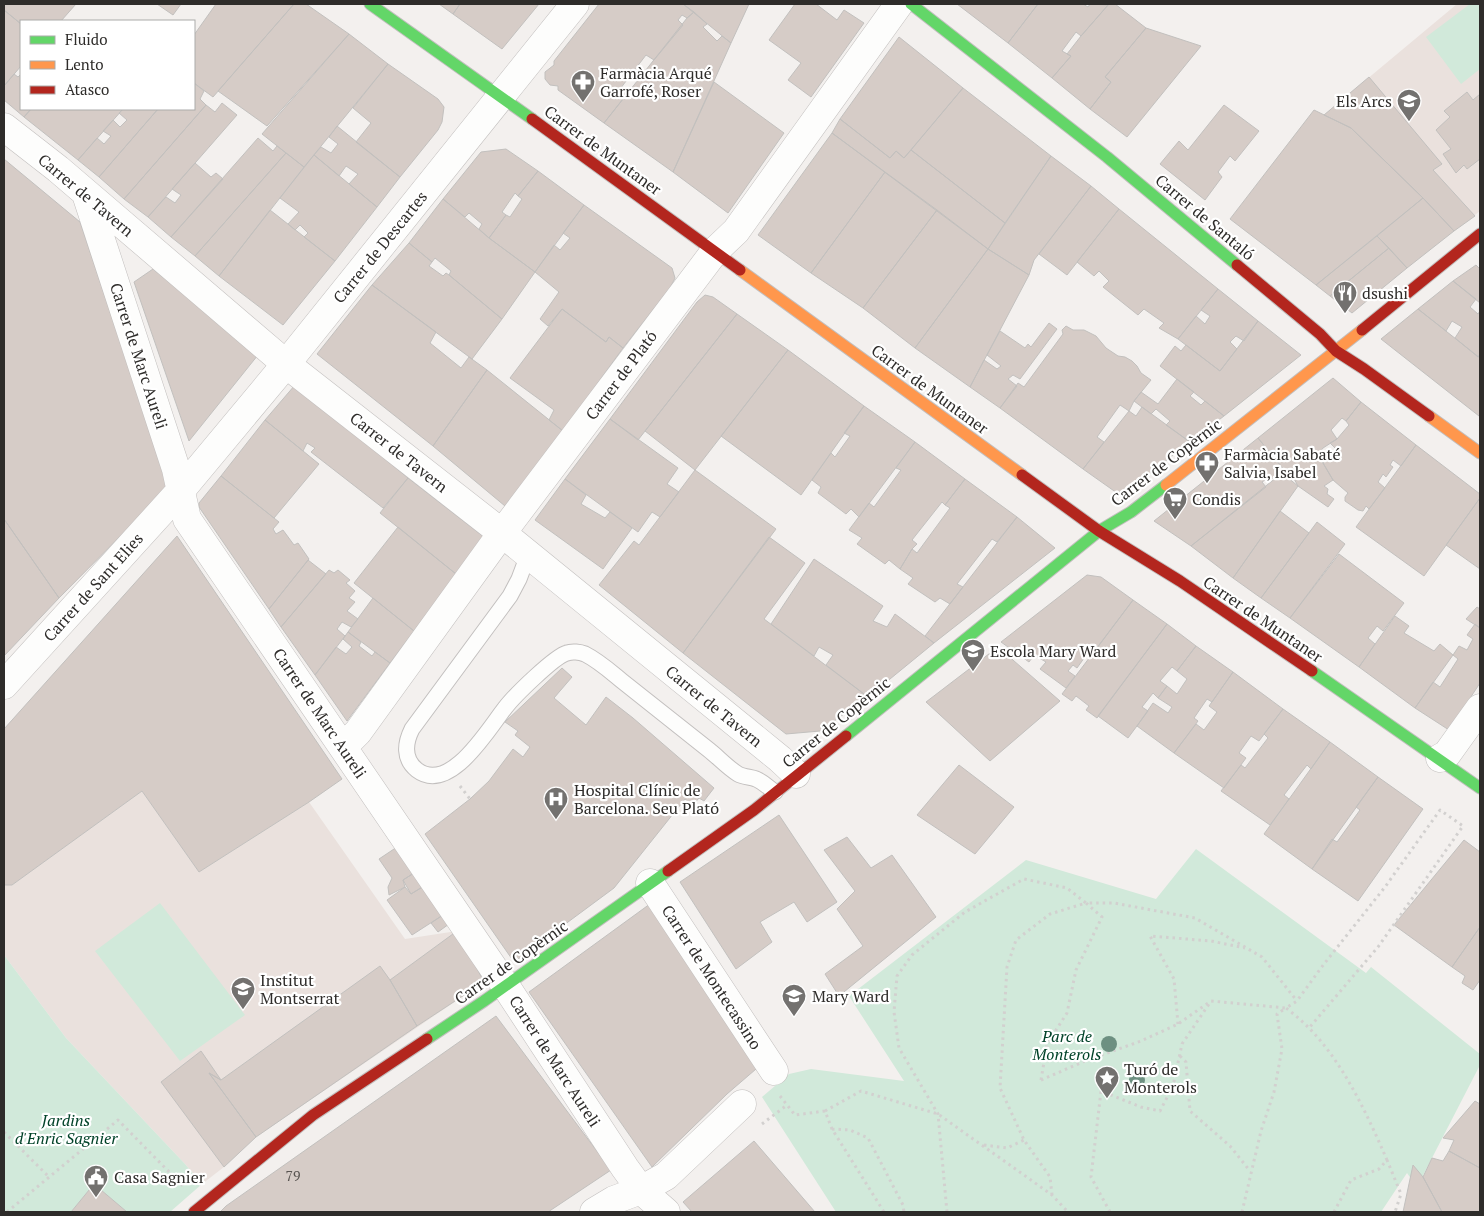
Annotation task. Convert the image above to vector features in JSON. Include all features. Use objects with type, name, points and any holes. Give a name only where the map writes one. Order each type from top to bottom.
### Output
[{"type":"street","name":"Carrer de Muntaner","points":[[370,4],[501,96],[1099,531],[1137,553],[1197,593],[1440,758],[1480,788]]},
{"type":"street","name":"Carrer de Descartes","points":[[182,489],[286,364],[575,4]]},
{"type":"street","name":"Carrer de Plató","points":[[343,747],[358,732],[502,533],[715,251],[736,231],[899,4]]},
{"type":"street","name":"Carrer de Santaló","points":[[911,4],[1107,157],[1320,334],[1336,351],[1480,453]]},
{"type":"street","name":"Carrer de Tavern","points":[[4,127],[286,364],[502,533],[796,774]]},
{"type":"street","name":"Carrer de Marc Aureli","points":[[86,194],[182,489],[187,519],[505,985],[625,1168],[642,1190],[666,1212]]},
{"type":"street","name":"Carrer de Copèrnic","points":[[194,1212],[313,1115],[484,1002],[505,985],[754,810],[796,774],[1099,531],[1131,512],[1336,351],[1480,234]]},
{"type":"street","name":"Carrer de Sant Elies","points":[[4,685],[182,489]]},
{"type":"street","points":[[1440,758],[1446,754],[1480,708]]},
{"type":"street","name":"Carrer de Montecassino","points":[[650,883],[712,977],[775,1081]]},
{"type":"street","points":[[594,1212],[614,1200],[642,1190],[666,1176],[742,1104]]},
{"type":"lane","points":[[528,555],[510,596],[407,738],[408,758],[419,771],[440,774],[452,769],[464,760],[512,700],[557,656],[568,652],[579,652],[585,654],[619,679],[738,774],[760,781],[775,792]]},
{"type":"path","points":[[1242,1212],[1261,1132],[1274,1092],[1282,1048],[1277,1014],[1297,1001],[1385,887],[1440,810],[1451,817],[1463,826],[1378,947],[1309,1028]]},
{"type":"path","points":[[947,1212],[938,1114],[899,1048],[894,1012],[897,976],[912,955],[965,912],[1024,879],[1067,888],[1102,917],[1076,970],[1067,1013],[1047,1044],[1041,1080],[1085,1061],[1141,1041],[1178,1024],[1211,1001],[1286,1008],[1309,1028],[1328,1051],[1356,1095],[1401,1194],[1395,1212]]},
{"type":"path","points":[[1052,1194],[1050,1177],[1024,1140],[1000,1088],[1007,967],[1016,940],[1050,914],[1086,903],[1114,904],[1195,918],[1262,957],[1297,1001]]},
{"type":"path","points":[[1178,1024],[1174,979],[1150,936],[1211,941],[1248,948]]},
{"type":"path","points":[[1110,1212],[1091,1177],[1101,1091],[1141,1107],[1160,1111],[1173,1086],[1182,1044],[1211,1001]]},
{"type":"path","points":[[1180,1056],[1186,1062],[1190,1111],[1230,1146],[1251,1171]]},
{"type":"path","points":[[775,1081],[787,1105],[795,1115],[825,1111],[861,1091],[938,1114],[1052,1194],[1068,1212]]},
{"type":"path","points":[[758,1128],[787,1105]]},
{"type":"path","points":[[825,1111],[832,1129],[884,1212]]},
{"type":"path","points":[[7,1212],[118,1120],[190,1194]]},
{"type":"path","points":[[832,1129],[850,1130],[868,1138],[903,1205],[904,1212]]},
{"type":"path","points":[[4,1132],[49,1177]]},
{"type":"path","points":[[982,1145],[1007,1148],[1024,1140]]},
{"type":"path","points":[[1334,1212],[1351,1180],[1379,1169],[1387,1160]]},
{"type":"shaded area","name":"Els Arcs","points":[[1457,4],[1480,4],[1480,211],[1454,231],[1351,128],[1324,115]]},
{"type":"shaded area","name":"Institut Montserrat","points":[[142,791],[199,872],[309,802],[405,939],[457,931],[484,982],[256,1137],[224,1167],[202,1184],[66,1038],[4,955],[4,885],[12,885]]},
{"type":"green space","points":[[1470,4],[1480,4],[1480,69],[1461,84],[1426,37]]},
{"type":"green space","name":"Parc de Monterols","points":[[1196,849],[1366,973],[1371,967],[1480,1054],[1480,1065],[1417,1187],[1407,1173],[1381,1212],[836,1212],[762,1097],[789,1074],[811,1069],[904,1081],[849,996],[1026,860],[1156,899]]},
{"type":"green space","points":[[160,903],[245,1015],[180,1061],[95,951]]},
{"type":"green space","name":"Jardins d'Enric Sagnier","points":[[4,955],[66,1038],[202,1184],[170,1212],[127,1212],[94,1184],[71,1212],[4,1212]]},
{"type":"building","points":[[4,4],[76,4],[62,20],[20,20],[20,23],[4,10]]},
{"type":"building","points":[[157,4],[181,4],[173,15]]},
{"type":"building","points":[[216,4],[294,4],[213,97],[195,84],[195,34]]},
{"type":"building","points":[[294,4],[306,4],[349,34],[267,126],[218,91]]},
{"type":"building","points":[[439,4],[460,4],[453,14]]},
{"type":"building","points":[[460,4],[539,4],[502,49],[453,14]]},
{"type":"building","points":[[599,4],[683,4],[694,12],[687,18],[682,15],[678,20],[683,25],[654,60],[646,55],[620,89],[627,94],[604,123],[558,90],[558,86],[550,85],[545,79],[545,72],[554,65],[554,61]]},
{"type":"building","points":[[683,4],[749,4],[731,43]]},
{"type":"building","points":[[795,4],[816,4],[837,20],[844,10],[864,23],[811,97],[788,80],[801,63],[769,40]]},
{"type":"building","points":[[957,4],[1038,4],[1008,43]]},
{"type":"building","points":[[1038,4],[1083,4],[1088,7],[1090,4],[1108,5],[1081,36],[1076,32],[1062,51],[1071,56],[1052,78],[1008,43]]},
{"type":"building","points":[[1109,4],[1115,4],[1146,28],[1105,77],[1111,82],[1090,109],[1052,78],[1071,56],[1067,54]]},
{"type":"building","points":[[4,10],[20,23],[20,67],[4,86]]},
{"type":"building","points":[[694,12],[707,24],[703,27],[717,41],[722,36],[731,43],[673,172],[604,123],[687,18]]},
{"type":"building","points":[[1146,28],[1201,46],[1127,137],[1090,109],[1111,82],[1105,77]]},
{"type":"building","points":[[349,34],[388,64],[304,167],[262,134]]},
{"type":"building","points":[[899,37],[963,88],[904,158],[896,151],[890,158],[840,119]]},
{"type":"building","points":[[388,64],[438,99],[444,107],[442,122],[438,130],[400,177],[356,142],[371,123],[353,108]]},
{"type":"building","points":[[14,74],[18,77],[20,75],[20,110],[30,110],[24,117],[4,100],[4,86]]},
{"type":"building","points":[[1369,77],[1442,164],[1433,170],[1475,216],[1454,231],[1351,128],[1324,115]]},
{"type":"building","points":[[714,82],[784,133],[728,213],[673,172]]},
{"type":"building","points":[[195,84],[204,91],[200,99],[206,105],[124,199],[99,177],[157,110],[195,110]]},
{"type":"building","points":[[963,88],[1051,156],[1005,223],[911,150]]},
{"type":"building","points":[[1467,92],[1473,100],[1480,94],[1480,159],[1467,169],[1464,165],[1456,173],[1443,154],[1451,149],[1436,130],[1450,117],[1444,111]]},
{"type":"building","points":[[222,103],[237,115],[148,217],[124,199],[206,105],[215,112]]},
{"type":"building","points":[[1224,105],[1259,131],[1235,161],[1230,156],[1218,172],[1222,177],[1205,200],[1160,164],[1179,141],[1188,150]]},
{"type":"building","points":[[30,110],[122,110],[78,160],[24,117]]},
{"type":"building","points":[[122,110],[157,110],[99,177],[78,160],[97,138],[104,144],[111,136],[103,131],[113,120],[120,127],[127,120],[119,113]]},
{"type":"building","points":[[1314,110],[1351,128],[1423,198],[1316,285],[1230,219]]},
{"type":"building","points":[[840,119],[890,158],[896,151],[904,158],[911,150],[1005,223],[988,249],[832,133]]},
{"type":"building","points":[[337,126],[400,177],[377,207],[349,184],[358,174],[346,166],[339,176],[314,155],[321,147],[331,153],[338,144],[329,137]]},
{"type":"building","points":[[832,133],[885,172],[811,273],[758,235]]},
{"type":"building","points":[[258,138],[273,151],[277,146],[286,153],[195,256],[171,237]]},
{"type":"building","points":[[506,149],[538,171],[518,196],[515,193],[502,212],[506,215],[489,238],[479,229],[482,224],[469,213],[465,217],[443,199],[481,152]]},
{"type":"building","points":[[286,153],[304,167],[219,276],[195,256]]},
{"type":"building","points":[[314,155],[377,207],[335,261],[304,237],[308,233],[300,225],[295,230],[288,224],[299,212],[280,198]]},
{"type":"building","points":[[1051,156],[1091,186],[1034,260],[1029,275],[988,249]]},
{"type":"building","points":[[4,159],[80,222],[169,487],[59,598],[4,519]]},
{"type":"building","points":[[195,163],[211,177],[216,173],[223,179],[171,237],[148,217],[166,197],[175,203],[181,195],[172,189]]},
{"type":"building","points":[[538,171],[584,205],[535,272],[489,238],[506,215],[510,217],[522,199],[518,196]]},
{"type":"building","points":[[885,172],[937,210],[863,308],[811,273]]},
{"type":"building","points":[[1091,186],[1119,209],[1067,275],[1039,254]]},
{"type":"building","points":[[1423,198],[1454,231],[1407,268],[1377,236]]},
{"type":"building","points":[[443,199],[489,238],[535,272],[502,319],[449,275],[451,271],[435,258],[432,262],[409,243]]},
{"type":"building","points":[[584,205],[672,268],[675,278],[670,288],[623,348],[609,337],[606,342],[562,309],[548,326],[540,319],[559,292],[535,272],[554,245],[560,250],[570,238],[563,233]]},
{"type":"building","points":[[1119,209],[1218,289],[1178,339],[1159,328],[1164,323],[1144,309],[1138,315],[1103,287],[1109,281],[1099,271],[1094,276],[1077,262]]},
{"type":"building","points":[[270,210],[335,261],[283,325],[219,276]]},
{"type":"building","points":[[937,210],[988,249],[915,348],[863,308]]},
{"type":"building","points":[[1377,236],[1389,248],[1330,296],[1316,285]]},
{"type":"building","points":[[409,243],[432,262],[429,266],[443,276],[446,273],[449,275],[502,319],[472,359],[372,285]]},
{"type":"building","points":[[1389,248],[1407,268],[1352,313],[1330,296]]},
{"type":"building","points":[[988,249],[1029,275],[970,387],[915,348]]},
{"type":"building","points":[[1476,265],[1480,269],[1480,303],[1453,281]]},
{"type":"building","points":[[153,269],[258,355],[189,441],[134,282]]},
{"type":"building","points":[[1453,281],[1476,299],[1470,307],[1478,314],[1480,311],[1480,354],[1478,357],[1455,338],[1462,327],[1452,321],[1446,331],[1418,309]]},
{"type":"building","points":[[372,285],[436,332],[430,343],[461,368],[469,357],[487,370],[433,446],[317,354]]},
{"type":"building","points":[[1218,289],[1258,321],[1244,341],[1236,336],[1230,342],[1237,349],[1220,371],[1178,339],[1196,316],[1205,324],[1210,316],[1201,310]]},
{"type":"building","points":[[705,295],[713,297],[737,314],[638,440],[610,419],[697,302]]},
{"type":"building","points":[[562,309],[606,342],[609,337],[623,348],[563,431],[549,420],[554,410],[510,378]]},
{"type":"building","points":[[1418,309],[1480,358],[1479,416],[1381,339]]},
{"type":"building","points":[[737,314],[788,350],[695,470],[645,431]]},
{"type":"building","points":[[1258,321],[1301,355],[1224,416],[1160,366],[1175,346],[1181,351],[1186,345],[1220,371]]},
{"type":"building","points":[[1049,323],[1057,329],[1020,379],[1013,375],[1008,379],[1017,386],[1000,408],[970,387],[984,360],[997,369],[1001,366],[987,355],[1000,331],[1025,348],[1028,344],[1031,347]]},
{"type":"building","points":[[1066,326],[1073,330],[1084,330],[1096,336],[1106,348],[1118,356],[1132,361],[1141,373],[1151,380],[1134,401],[1129,411],[1120,405],[1097,437],[1104,442],[1083,469],[1000,408],[1018,383],[1024,387],[1063,334],[1062,330]]},
{"type":"building","points":[[788,350],[864,406],[801,495],[721,436]]},
{"type":"building","points":[[487,370],[563,431],[505,506],[433,446]]},
{"type":"building","points":[[1333,378],[1361,402],[1346,421],[1342,418],[1331,430],[1337,439],[1323,448],[1317,456],[1333,480],[1324,486],[1328,489],[1327,494],[1334,499],[1328,507],[1298,486],[1288,468],[1285,471],[1258,438]]},
{"type":"building","points":[[1177,379],[1194,392],[1190,396],[1201,405],[1205,401],[1224,416],[1190,442],[1166,425],[1170,421],[1156,409],[1151,414],[1134,401],[1141,392],[1158,404]]},
{"type":"building","points":[[295,385],[408,478],[383,508],[311,452],[315,448],[307,443],[303,451],[265,420]]},
{"type":"building","points":[[1361,402],[1416,445],[1401,466],[1393,460],[1390,465],[1393,467],[1386,477],[1383,474],[1378,482],[1385,488],[1369,509],[1366,506],[1363,511],[1358,510],[1345,501],[1348,493],[1333,480],[1323,463],[1336,449],[1330,443],[1337,439],[1349,425],[1346,421]]},
{"type":"building","points":[[864,406],[915,442],[859,517],[851,509],[846,514],[818,493],[821,487],[812,480],[831,453],[835,457],[850,436],[844,433]]},
{"type":"building","points":[[1142,407],[1190,442],[1127,491],[1117,493],[1083,469],[1129,411],[1136,416]]},
{"type":"building","points":[[610,419],[678,468],[667,484],[679,492],[660,517],[652,512],[638,532],[565,479]]},
{"type":"building","points":[[265,420],[319,464],[274,518],[221,476]]},
{"type":"building","points":[[1258,438],[1285,471],[1274,480],[1271,476],[1262,482],[1266,487],[1191,546],[1154,521]]},
{"type":"building","points":[[915,442],[965,479],[945,505],[942,502],[912,540],[917,544],[900,569],[889,560],[885,564],[857,544],[862,538],[849,530],[869,503],[874,507],[901,470],[896,468]]},
{"type":"building","points":[[1416,445],[1480,494],[1480,498],[1424,576],[1356,527]]},
{"type":"building","points":[[695,470],[776,529],[683,653],[599,585],[634,541],[639,545]]},
{"type":"building","points":[[1282,473],[1298,486],[1233,578],[1191,546]]},
{"type":"building","points":[[221,476],[279,522],[273,529],[276,534],[283,530],[294,545],[298,543],[309,559],[269,609],[199,507],[199,503]]},
{"type":"building","points":[[408,478],[484,537],[456,574],[380,513]]},
{"type":"building","points":[[565,479],[586,495],[581,504],[605,518],[610,512],[632,528],[603,569],[535,520]]},
{"type":"building","points":[[965,479],[1017,517],[997,542],[992,539],[957,584],[963,587],[950,604],[940,598],[935,602],[908,584],[913,578],[900,569],[912,549],[917,553],[950,508],[945,505]]},
{"type":"building","points":[[1480,498],[1480,569],[1446,545]]},
{"type":"building","points":[[1280,511],[1309,533],[1261,598],[1233,578]]},
{"type":"building","points":[[1017,517],[1055,548],[934,643],[925,636]]},
{"type":"building","points":[[4,519],[59,598],[4,656]]},
{"type":"building","points":[[1317,522],[1345,544],[1290,618],[1261,598]]},
{"type":"building","points":[[398,527],[456,574],[414,631],[354,583]]},
{"type":"building","points":[[177,536],[342,779],[199,872],[142,791],[12,885],[4,885],[4,729]]},
{"type":"building","points":[[769,537],[805,563],[764,619],[868,697],[820,731],[786,734],[683,653]]},
{"type":"building","points":[[1339,554],[1404,603],[1383,631],[1377,626],[1368,638],[1375,644],[1359,667],[1290,618]]},
{"type":"building","points":[[814,559],[883,606],[873,621],[887,627],[895,614],[934,643],[868,697],[826,665],[833,655],[819,647],[814,656],[771,624]]},
{"type":"building","points":[[308,560],[326,574],[281,627],[269,609]]},
{"type":"building","points":[[329,570],[334,573],[338,570],[350,580],[346,583],[355,591],[349,598],[355,602],[347,611],[358,619],[351,627],[342,622],[337,629],[345,636],[315,675],[281,627]]},
{"type":"building","points":[[1087,575],[1101,577],[1133,600],[1091,656],[1087,654],[1077,668],[1073,665],[1068,671],[1075,676],[1066,688],[1040,669],[1046,662],[1034,655],[1029,662],[1001,642]]},
{"type":"building","points":[[373,598],[414,631],[390,663],[348,632]]},
{"type":"building","points":[[1133,600],[1167,624],[1097,718],[1086,710],[1089,706],[1076,696],[1072,701],[1062,694]]},
{"type":"building","points":[[1477,607],[1480,609],[1480,628],[1466,619]]},
{"type":"building","points":[[1395,616],[1409,626],[1404,633],[1434,651],[1440,644],[1453,655],[1415,708],[1359,667]]},
{"type":"building","points":[[1167,624],[1196,646],[1177,671],[1172,667],[1160,681],[1167,686],[1158,698],[1153,693],[1142,707],[1148,711],[1128,738],[1098,716]]},
{"type":"building","points":[[1475,624],[1480,628],[1480,683],[1449,730],[1415,708],[1433,682],[1440,687],[1458,659],[1453,655],[1459,646],[1467,650],[1473,639],[1467,635]]},
{"type":"building","points":[[348,632],[361,642],[359,646],[372,656],[375,652],[390,663],[347,721],[315,675],[336,647],[346,654],[352,647],[343,639]]},
{"type":"building","points":[[1196,646],[1233,672],[1212,702],[1207,699],[1194,718],[1198,721],[1174,753],[1137,726],[1153,703],[1168,713],[1172,707],[1158,698],[1167,686],[1177,694],[1187,679],[1177,671]]},
{"type":"building","points":[[998,647],[1060,701],[990,761],[926,702]]},
{"type":"building","name":"Hospital Clínic de Barcelona. Seu Plató","points":[[562,668],[572,677],[554,698],[586,725],[606,697],[714,788],[704,801],[699,798],[693,805],[685,799],[614,888],[514,962],[425,834],[470,799],[489,781],[513,749],[523,757],[530,747],[515,735],[518,731],[505,722]]},
{"type":"building","points":[[1233,672],[1283,709],[1259,741],[1251,736],[1239,753],[1246,758],[1224,788],[1174,753],[1196,724],[1204,730],[1217,712],[1209,706]]},
{"type":"building","points":[[1283,709],[1330,742],[1311,769],[1307,765],[1284,795],[1289,799],[1270,825],[1221,791],[1241,765],[1245,768],[1268,738],[1264,734]]},
{"type":"building","points":[[1330,742],[1378,777],[1312,869],[1264,834]]},
{"type":"building","points":[[959,765],[1014,807],[975,854],[917,815]]},
{"type":"building","points":[[1378,777],[1423,809],[1358,901],[1312,869],[1332,839],[1337,842],[1360,810],[1356,807]]},
{"type":"building","points":[[779,815],[837,902],[807,922],[794,902],[760,922],[772,942],[736,969],[680,882]]},
{"type":"building","points":[[847,837],[871,868],[892,855],[936,917],[839,996],[825,974],[863,946],[837,909],[855,891],[824,850]]},
{"type":"building","points":[[1464,840],[1480,852],[1480,927],[1452,967],[1394,925]]},
{"type":"building","points":[[397,847],[414,873],[403,880],[405,887],[389,895],[388,887],[392,878],[379,859]]},
{"type":"building","points":[[414,873],[424,886],[411,894],[403,880]]},
{"type":"building","points":[[424,886],[443,915],[412,935],[387,900],[405,887],[411,894]]},
{"type":"building","points":[[654,901],[763,1063],[727,1094],[652,1167],[529,992]]},
{"type":"building","points":[[443,915],[449,924],[438,932],[431,923]]},
{"type":"building","points":[[1480,927],[1480,980],[1473,990],[1462,983],[1465,976],[1452,967]]},
{"type":"building","points":[[457,931],[484,982],[417,1026],[390,980]]},
{"type":"building","points":[[380,966],[417,1026],[256,1137],[209,1073],[221,1080]]},
{"type":"building","points":[[496,1016],[611,1170],[548,1212],[220,1212],[226,1206]]},
{"type":"building","points":[[201,1051],[221,1080],[209,1073],[256,1137],[224,1167],[161,1082]]},
{"type":"building","points":[[1475,1101],[1480,1104],[1480,1168],[1449,1151],[1454,1140],[1443,1138]]},
{"type":"building","points":[[754,1141],[815,1212],[692,1212],[683,1202]]},
{"type":"building","points":[[1449,1151],[1480,1168],[1480,1212],[1442,1212],[1423,1177],[1432,1158],[1443,1161]]},
{"type":"building","points":[[1413,1165],[1423,1177],[1442,1212],[1403,1212]]},
{"type":"building","name":"Casa Sagnier","points":[[94,1184],[127,1212],[71,1212]]},
{"type":"traffic: fast","points":[[370,4],[532,119]]},
{"type":"traffic: fast","points":[[911,4],[1107,157],[1237,265]]},
{"type":"traffic: fast","points":[[846,736],[1099,531],[1131,512],[1166,485]]},
{"type":"traffic: fast","points":[[1312,671],[1480,788]]},
{"type":"traffic: fast","points":[[427,1039],[668,871]]},
{"type":"traffic: slow","points":[[740,270],[1022,475]]},
{"type":"traffic: slow","points":[[1166,485],[1362,330]]},
{"type":"traffic: slow","points":[[1429,416],[1480,453]]},
{"type":"traffic: jam","points":[[532,119],[740,270]]},
{"type":"traffic: jam","points":[[1362,330],[1480,234]]},
{"type":"traffic: jam","points":[[1237,265],[1320,334],[1336,351],[1429,416]]},
{"type":"traffic: jam","points":[[1022,475],[1099,531],[1180,581],[1312,671]]},
{"type":"traffic: jam","points":[[668,871],[754,810],[846,736]]},
{"type":"traffic: jam","points":[[194,1212],[313,1115],[427,1039]]},
{"type":"place","name":"Farmàcia Arqué Garrofé, Roser","points":[[583,103]]},
{"type":"place","name":"Els Arcs","points":[[1409,122]]},
{"type":"place","name":"dsushi","points":[[1345,314]]},
{"type":"place","name":"Farmàcia Sabaté Salvia, Isabel","points":[[1207,484]]},
{"type":"place","name":"Condis","points":[[1175,520]]},
{"type":"place","name":"Escola Mary Ward","points":[[973,672]]},
{"type":"place","name":"Hospital Clínic de Barcelona. Seu Plató","points":[[556,820]]},
{"type":"place","name":"Institut Montserrat","points":[[243,1010]]},
{"type":"place","name":"Mary Ward","points":[[794,1017]]},
{"type":"place","name":"Turó de Monterols","points":[[1107,1099]]},
{"type":"place","name":"Casa Sagnier","points":[[96,1198]]}]
